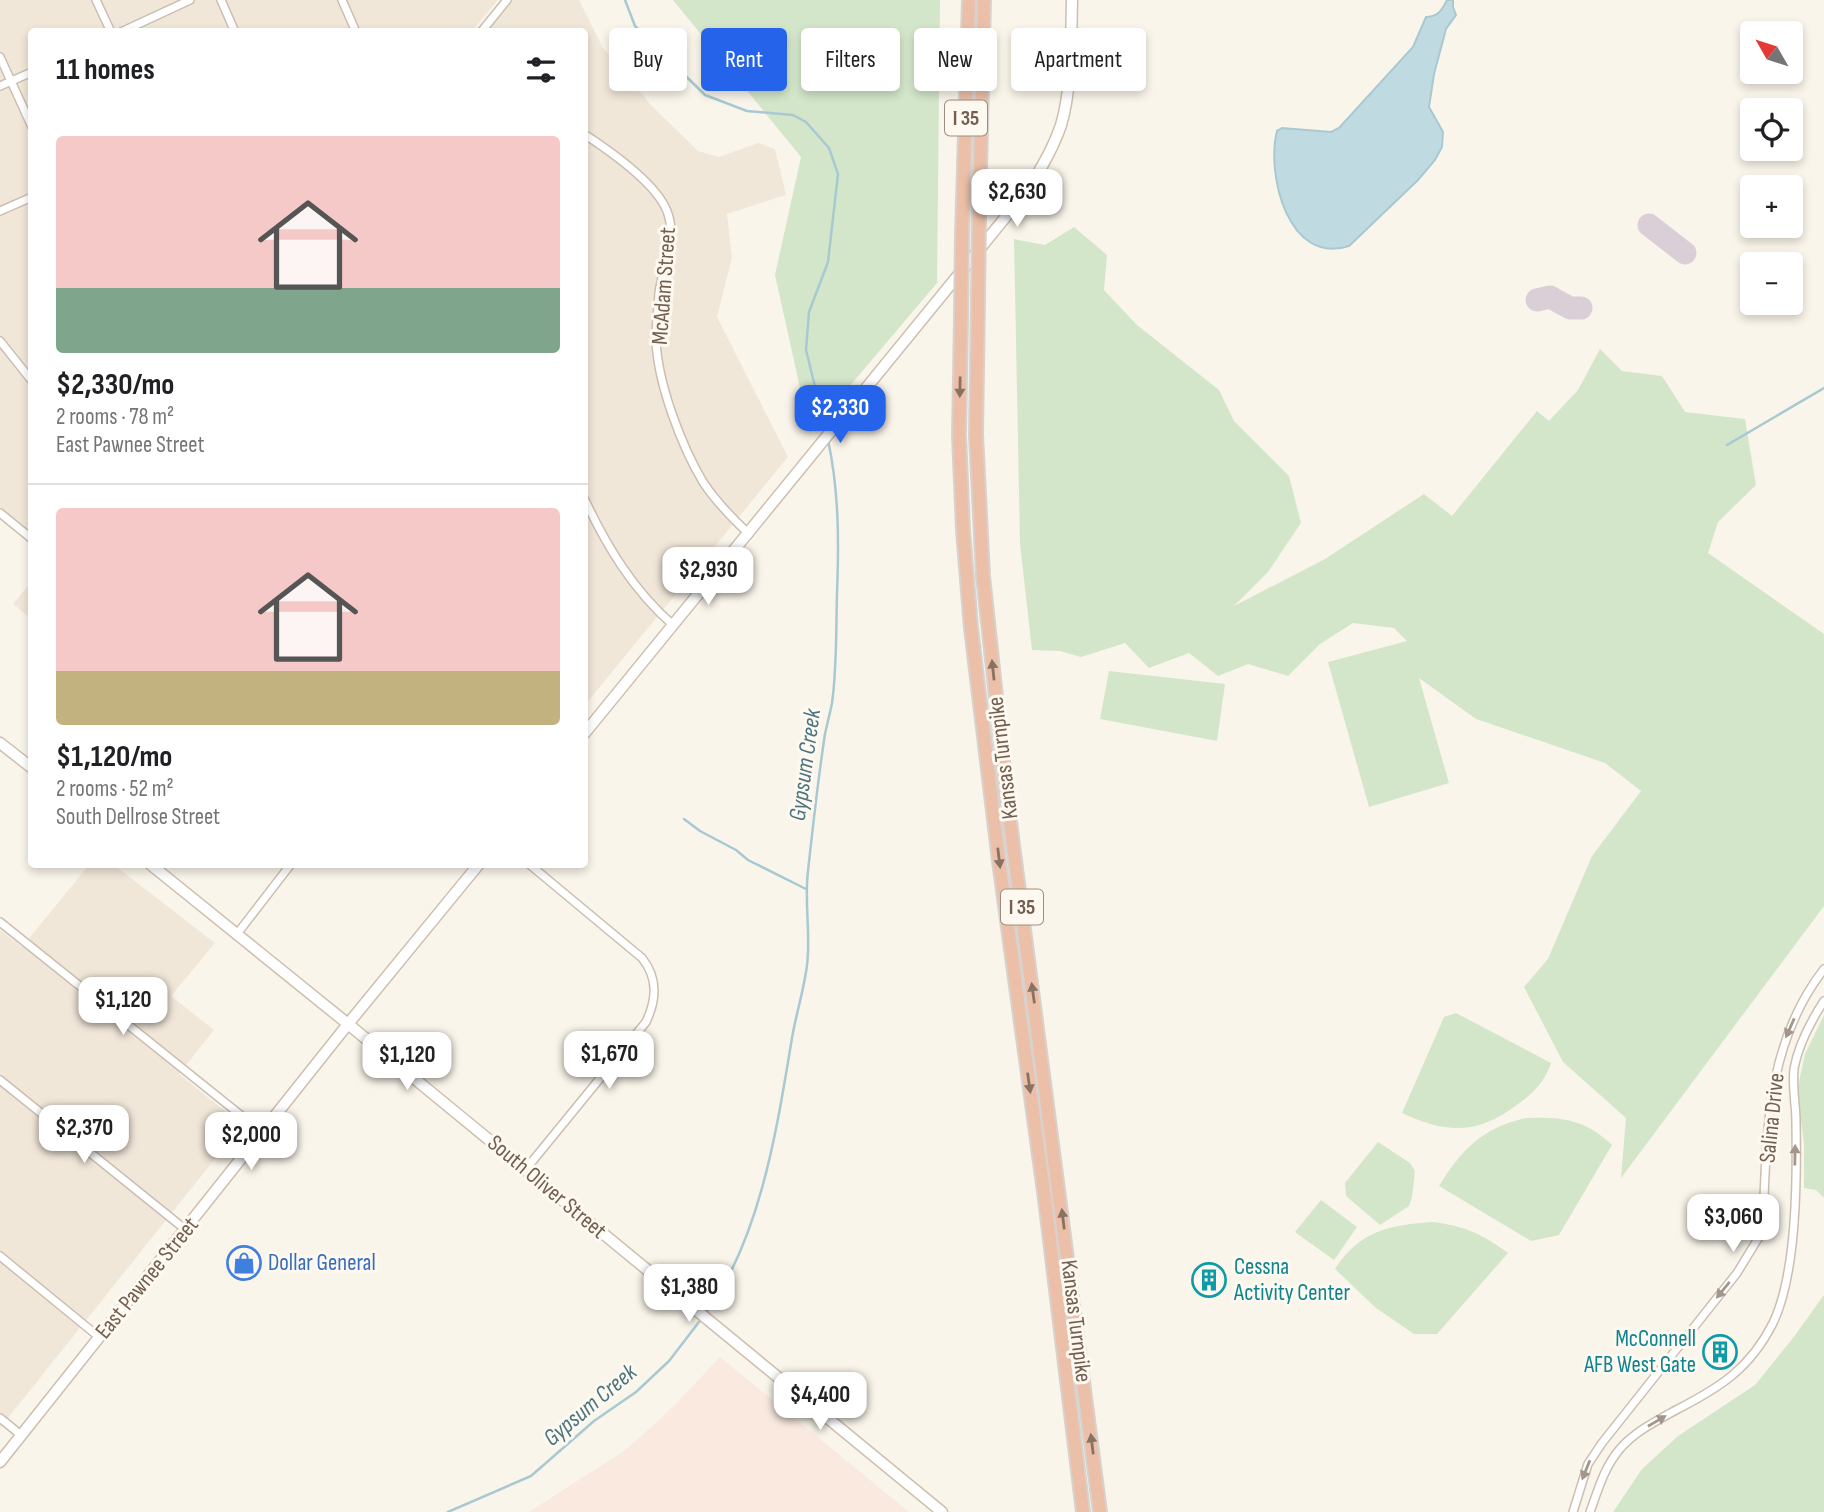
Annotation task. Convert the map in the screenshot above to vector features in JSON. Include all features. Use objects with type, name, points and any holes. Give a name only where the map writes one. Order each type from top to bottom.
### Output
[{"type":"highway","name":"Kansas Turnpike","points":[[969,0],[959,435],[963,530],[971,628],[999,861],[1045,1199],[1083,1512]]},
{"type":"highway","name":"Kansas Turnpike","points":[[984,0],[976,435],[983,576],[1007,799],[1100,1512]]},
{"type":"main road","points":[[588,729],[1026,192],[1050,153],[1066,105],[1072,0]]},
{"type":"main road","points":[[0,743],[28,765]]},
{"type":"main road","name":"South Oliver Street","points":[[155,868],[942,1512]]},
{"type":"main road","name":"East Pawnee Street","points":[[0,1462],[348,1024],[476,868]]},
{"type":"street","points":[[96,0],[109,28]]},
{"type":"street","points":[[130,28],[190,0]]},
{"type":"street","points":[[221,0],[233,28]]},
{"type":"street","points":[[342,0],[354,28]]},
{"type":"street","points":[[484,28],[507,0]]},
{"type":"street","points":[[0,57],[28,118]]},
{"type":"street","points":[[0,86],[28,74]]},
{"type":"street","name":"McAdam Street","points":[[588,137],[652,188],[668,214],[671,232],[660,282],[657,317],[656,343],[660,369],[672,410],[703,482],[729,515],[749,534]]},
{"type":"street","points":[[0,211],[28,199]]},
{"type":"street","points":[[0,341],[28,377]]},
{"type":"street","points":[[588,505],[624,572],[650,604],[673,625]]},
{"type":"street","points":[[0,513],[28,536]]},
{"type":"street","points":[[237,934],[288,868]]},
{"type":"street","points":[[526,1170],[646,1022],[654,1006],[654,983],[650,967],[534,868]]},
{"type":"street","points":[[0,922],[263,1133]]},
{"type":"street","name":"Salina Drive","points":[[1573,1512],[1588,1464],[1602,1443],[1737,1273],[1759,1237],[1763,1222],[1773,1085],[1779,1058],[1786,1034],[1802,1001],[1824,969]]},
{"type":"street","name":"Salina Drive","points":[[1591,1510],[1605,1471],[1619,1450],[1634,1435],[1731,1379],[1757,1350],[1774,1321],[1790,1259],[1794,1209],[1794,1069],[1802,1042],[1824,1001]]},
{"type":"street","points":[[0,1080],[186,1230]]},
{"type":"street","points":[[0,1256],[99,1337]]},
{"type":"street","points":[[0,1418],[21,1435]]},
{"type":"shaded area","points":[[0,0],[498,0],[475,28],[28,28],[28,533],[0,510]]},
{"type":"shaded area","points":[[513,0],[579,0],[609,55],[609,91],[639,91],[698,151],[719,157],[758,143],[775,149],[786,195],[727,214],[732,258],[717,317],[788,457],[588,701],[588,28],[490,28]]},
{"type":"shaded area","points":[[28,586],[28,616],[13,604]]},
{"type":"shaded area","points":[[87,868],[118,868],[215,943],[171,996],[214,1030],[179,1074],[242,1125],[0,1428],[0,930],[22,947]]},
{"type":"shaded area","points":[[720,1357],[909,1512],[529,1512],[627,1449],[674,1406]]},
{"type":"green space","points":[[673,0],[940,0],[940,28],[914,28],[914,91],[939,91],[937,283],[810,433],[775,275],[801,157],[747,91],[787,91],[787,28],[701,28],[701,34]]},
{"type":"green space","points":[[1074,227],[1107,255],[1104,290],[1137,325],[1219,390],[1234,421],[1289,476],[1301,523],[1268,572],[1234,606],[1325,559],[1424,494],[1452,516],[1537,411],[1549,421],[1578,390],[1600,349],[1622,371],[1662,376],[1685,412],[1745,419],[1756,485],[1718,522],[1708,553],[1824,634],[1824,906],[1621,1178],[1626,1118],[1563,1062],[1524,987],[1548,959],[1592,856],[1641,791],[1605,763],[1476,719],[1419,678],[1449,783],[1369,807],[1328,662],[1407,641],[1394,628],[1353,623],[1320,644],[1288,676],[1248,664],[1218,676],[1189,653],[1149,668],[1125,643],[1081,657],[1060,651],[1032,650],[1020,544],[1014,239],[1045,245]]},
{"type":"green space","points":[[1109,671],[1225,684],[1217,741],[1100,719]]},
{"type":"green space","points":[[1456,1013],[1551,1063],[1534,1091],[1503,1114],[1476,1126],[1448,1128],[1402,1113],[1444,1017]]},
{"type":"green space","points":[[1824,1015],[1824,1198],[1816,1190],[1804,1188],[1804,1144],[1797,1091],[1805,1054]]},
{"type":"green space","points":[[1526,1118],[1572,1121],[1602,1136],[1612,1145],[1559,1235],[1531,1241],[1439,1186],[1456,1161],[1485,1134]]},
{"type":"green space","points":[[1378,1142],[1410,1163],[1415,1171],[1409,1206],[1380,1225],[1346,1196],[1345,1183]]},
{"type":"green space","points":[[1321,1200],[1357,1227],[1334,1260],[1295,1232]]},
{"type":"green space","points":[[1433,1222],[1473,1232],[1508,1253],[1437,1334],[1414,1334],[1376,1308],[1335,1269],[1355,1246],[1377,1232],[1403,1225]]},
{"type":"green space","points":[[1824,1295],[1824,1512],[1613,1512],[1642,1469],[1678,1436],[1755,1385]]},
{"type":"water","points":[[1447,0],[1453,0],[1456,15],[1446,29],[1434,74],[1429,107],[1443,132],[1442,147],[1435,160],[1418,180],[1349,246],[1328,249],[1310,243],[1297,230],[1286,212],[1279,192],[1274,149],[1277,131],[1282,128],[1331,132],[1339,128],[1413,47],[1426,17],[1439,12]]},
{"type":"waterway","name":"Gypsum Creek","points":[[625,0],[635,26],[705,95],[747,111],[793,115],[806,122],[829,148],[838,174],[828,262],[809,312],[806,350],[826,431]]},
{"type":"waterway","points":[[1727,445],[1824,388]]},
{"type":"waterway","name":"Gypsum Creek","points":[[706,1313],[741,1251],[764,1181],[807,965],[808,871],[836,662],[837,516],[828,440]]},
{"type":"waterway","points":[[684,819],[748,860],[806,889]]},
{"type":"waterway","name":"Gypsum Creek","points":[[448,1512],[531,1476],[594,1421],[636,1392],[669,1361],[702,1318]]},
{"type":"taxiway","points":[[1649,225],[1685,253]]},
{"type":"taxiway","points":[[1537,300],[1550,297],[1570,308],[1581,308]]},
{"type":"place","name":"Dollar General","points":[[244,1263]]},
{"type":"place","name":"Cessna Activity Center","points":[[1209,1280]]},
{"type":"place","name":"McConnell AFB West Gate","points":[[1720,1352]]}]
